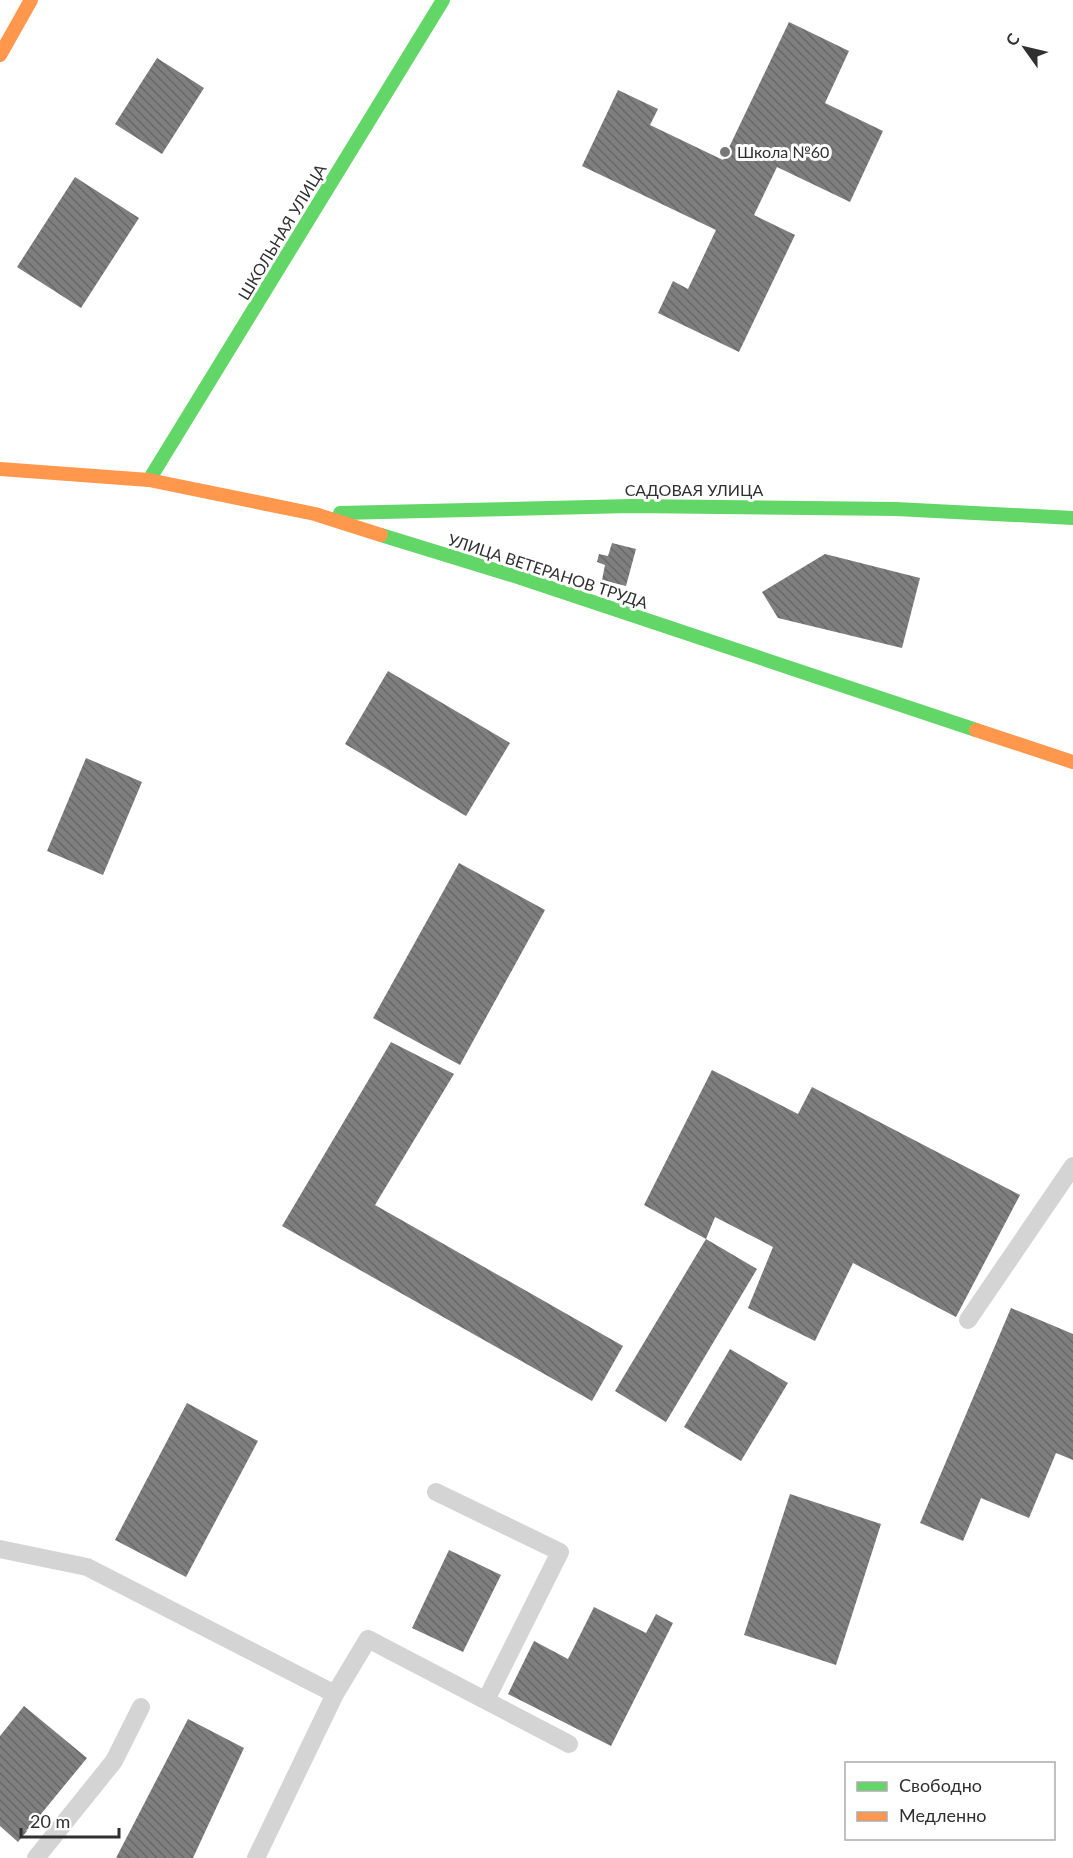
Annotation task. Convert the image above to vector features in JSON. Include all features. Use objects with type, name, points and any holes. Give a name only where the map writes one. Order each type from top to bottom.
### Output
[{"type":"street","points":[[0,55],[31,0]]},
{"type":"street","name":"ШКОЛЬНАЯ УЛИЦА","points":[[149,480],[443,0]]},
{"type":"street","name":"УЛИЦА ВЕТЕРАНОВ ТРУДА","points":[[0,469],[149,480],[315,514],[521,578],[1073,762]]},
{"type":"street","name":"САДОВАЯ УЛИЦА","points":[[315,514],[643,506],[896,509],[1073,518]]},
{"type":"lane","points":[[968,1320],[1073,1166]]},
{"type":"lane","points":[[435,1492],[560,1552],[486,1700]]},
{"type":"lane","points":[[0,1549],[87,1568],[335,1694]]},
{"type":"lane","points":[[256,1858],[335,1694],[368,1639],[569,1744]]},
{"type":"lane","points":[[36,1858],[114,1761],[141,1707]]},
{"type":"building","points":[[789,22],[849,51],[825,103],[883,131],[850,202],[777,167],[754,215],[795,235],[739,352],[658,313],[673,281],[688,289],[716,230],[582,166],[618,90],[658,109],[650,125],[723,160]]},
{"type":"building","points":[[157,58],[204,88],[162,154],[115,124]]},
{"type":"building","points":[[75,177],[139,218],[81,308],[17,267]]},
{"type":"building","points":[[612,543],[636,549],[626,586],[602,580],[605,565],[597,562],[599,554],[608,556]]},
{"type":"building","points":[[825,554],[920,578],[902,648],[778,618],[762,592]]},
{"type":"building","points":[[388,671],[510,743],[466,816],[345,744]]},
{"type":"building","points":[[86,758],[142,782],[103,875],[47,851]]},
{"type":"building","points":[[459,863],[545,910],[460,1065],[373,1018]]},
{"type":"building","points":[[391,1042],[454,1074],[375,1205],[623,1346],[592,1401],[282,1226]]},
{"type":"building","points":[[712,1070],[798,1114],[812,1087],[1020,1195],[956,1317],[853,1263],[815,1341],[748,1308],[773,1247],[715,1217],[706,1239],[644,1205]]},
{"type":"building","points":[[706,1239],[757,1269],[666,1422],[615,1391]]},
{"type":"building","points":[[1011,1308],[1073,1334],[1073,1460],[1056,1453],[1029,1518],[981,1498],[963,1541],[920,1523]]},
{"type":"building","points":[[730,1349],[788,1383],[741,1461],[684,1427]]},
{"type":"building","points":[[187,1403],[258,1441],[186,1577],[115,1540]]},
{"type":"building","points":[[790,1494],[881,1524],[836,1665],[744,1635]]},
{"type":"building","points":[[449,1550],[501,1575],[463,1652],[412,1628]]},
{"type":"building","points":[[594,1607],[646,1633],[656,1614],[673,1623],[611,1746],[508,1694],[534,1641],[568,1659]]},
{"type":"building","points":[[24,1706],[87,1758],[18,1842],[0,1826],[0,1736]]},
{"type":"building","points":[[188,1719],[244,1748],[193,1858],[116,1858]]},
{"type":"traffic: fast","points":[[149,480],[443,0]]},
{"type":"traffic: fast","points":[[340,513],[631,506],[896,509],[1073,518]]},
{"type":"traffic: fast","points":[[381,535],[521,578],[976,730]]},
{"type":"traffic: slow","points":[[0,55],[31,0]]},
{"type":"traffic: slow","points":[[0,469],[149,480],[315,514],[381,535]]},
{"type":"traffic: slow","points":[[976,730],[1073,762]]},
{"type":"place","name":"Школа №60","points":[[725,152]]}]
